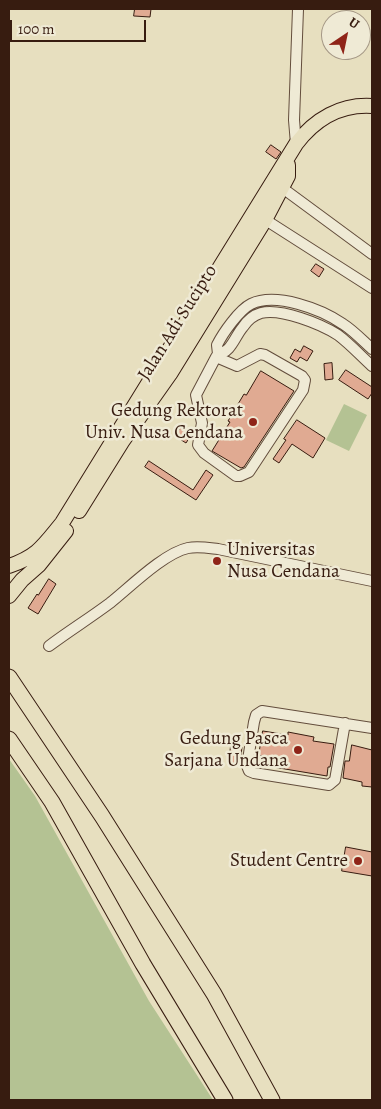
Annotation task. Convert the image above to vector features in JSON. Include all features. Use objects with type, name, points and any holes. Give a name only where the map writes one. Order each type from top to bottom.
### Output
[{"type":"highway","points":[[9,677],[102,816],[209,986],[272,1100]]},
{"type":"highway","points":[[9,739],[52,802],[138,956],[225,1100]]},
{"type":"main road","name":"Jalan Adi Sucipto","points":[[9,596],[22,580],[39,565],[67,531],[122,442],[170,374],[259,216],[278,185],[288,176],[287,157],[296,144],[312,127],[336,112],[351,106],[372,106]]},
{"type":"main road","name":"Jalan Adi Sucipto","points":[[9,566],[25,561],[33,556],[62,523],[92,472],[196,308],[235,241],[259,216]]},
{"type":"street","points":[[296,144],[294,120],[298,9]]},
{"type":"street","points":[[278,185],[372,254]]},
{"type":"street","points":[[259,216],[372,288]]},
{"type":"street","points":[[217,356],[233,366],[238,366],[262,354],[302,376],[306,384],[249,472],[240,476],[236,476],[204,453],[198,445],[202,423],[196,395],[217,356],[217,345],[220,339],[244,308],[263,300],[291,302],[309,307],[342,323],[372,350]]},
{"type":"street","points":[[217,356],[229,349],[236,336],[248,321],[260,313],[270,312],[314,324],[337,335],[372,366]]},
{"type":"street","points":[[352,348],[362,339]]},
{"type":"street","points":[[49,646],[169,557],[187,548],[218,549],[372,581]]},
{"type":"street","points":[[345,724],[335,780],[332,784],[308,783],[249,771],[247,766],[256,716],[262,711],[372,728]]},
{"type":"green space","points":[[344,404],[367,415],[349,451],[326,440]]},
{"type":"green space","points":[[9,759],[35,796],[149,1001],[213,1100],[9,1100]]},
{"type":"building","points":[[135,9],[151,9],[150,17],[134,16]]},
{"type":"building","points":[[271,145],[281,152],[276,159],[266,152]]},
{"type":"building","points":[[316,264],[324,269],[319,277],[311,271]]},
{"type":"building","points":[[304,346],[313,351],[307,361],[300,357],[297,362],[290,358],[295,349],[300,352]]},
{"type":"building","points":[[332,363],[333,379],[325,380],[324,364]]},
{"type":"building","points":[[346,370],[372,387],[372,393],[368,399],[339,380]]},
{"type":"building","name":"Gedung Rektorat Univ. Nusa Cendana","points":[[261,371],[294,391],[244,467],[241,468],[212,451],[244,394],[246,395]]},
{"type":"building","points":[[297,420],[325,438],[313,458],[292,444],[279,463],[273,459]]},
{"type":"building","points":[[182,426],[191,435],[186,443],[175,436]]},
{"type":"building","points":[[149,461],[193,490],[206,470],[213,475],[196,500],[145,467]]},
{"type":"building","points":[[49,579],[56,584],[38,614],[28,608]]},
{"type":"building","name":"Gedung Pasca Sarjana Undana","points":[[263,731],[288,735],[288,732],[314,737],[313,741],[334,744],[327,776],[261,765],[262,756],[259,755]]},
{"type":"building","points":[[352,745],[372,750],[372,787],[362,786],[362,782],[343,778],[345,761],[349,761]]},
{"type":"building","points":[[231,746],[242,747],[240,764],[229,763]]},
{"type":"building","name":"Student Centre","points":[[346,847],[372,852],[372,876],[342,871]]},
{"type":"place","name":"Gedung Rektorat Univ. Nusa Cendana","points":[[253,422]]},
{"type":"place","name":"Universitas Nusa Cendana","points":[[217,561]]},
{"type":"place","name":"Gedung Pasca Sarjana Undana","points":[[298,750]]},
{"type":"place","name":"Student Centre","points":[[358,861]]}]
